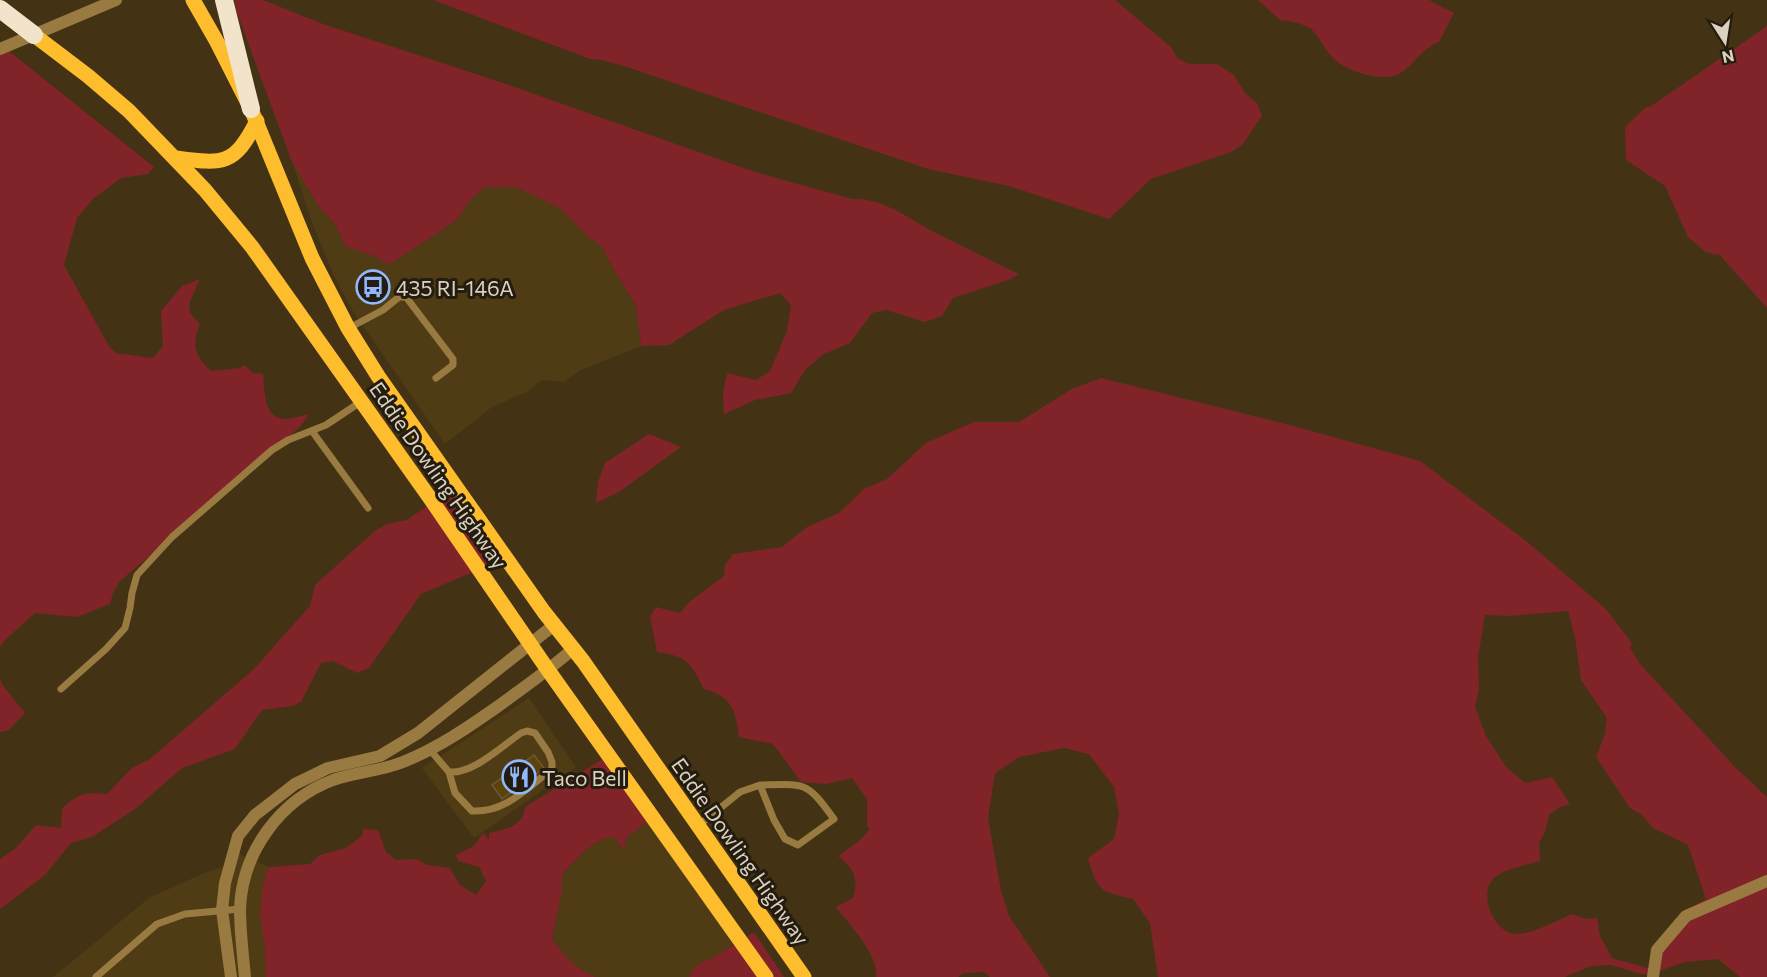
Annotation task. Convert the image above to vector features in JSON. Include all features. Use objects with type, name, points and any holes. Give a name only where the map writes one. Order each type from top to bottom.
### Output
[{"type":"highway","points":[[224,0],[254,115]]},
{"type":"highway","points":[[0,9],[34,35]]},
{"type":"main road","name":"Eddie Dowling Highway","points":[[193,0],[218,42],[254,115],[312,258],[348,328],[378,376],[804,977]]},
{"type":"main road","name":"Eddie Dowling Highway","points":[[34,35],[106,90],[176,158],[252,247],[766,977]]},
{"type":"main road","points":[[176,158],[205,162],[231,156],[246,141],[254,115]]},
{"type":"street","points":[[0,49],[116,0]]},
{"type":"street","points":[[231,977],[222,910],[225,883],[238,836],[255,815],[295,784],[328,768],[380,756],[418,733],[532,645],[554,625]]},
{"type":"street","points":[[245,977],[240,909],[245,878],[253,852],[270,826],[303,794],[333,780],[401,763],[450,740],[548,670],[573,649]]},
{"type":"street","points":[[418,733],[430,750]]},
{"type":"street","points":[[1653,977],[1657,950],[1686,916],[1767,881]]},
{"type":"lane","points":[[348,328],[383,310],[399,297],[406,297],[453,358],[453,365],[436,378]]},
{"type":"lane","points":[[61,689],[106,649],[125,628],[138,575],[172,537],[272,450],[288,440],[326,425],[362,401]]},
{"type":"lane","points":[[312,431],[368,508]]},
{"type":"lane","points":[[430,750],[449,772],[455,792],[472,811],[485,812],[503,807],[552,770],[552,762],[535,733],[527,731],[520,733],[470,769],[458,773],[449,772]]},
{"type":"lane","points":[[698,826],[740,792],[760,785],[798,784],[814,792],[834,819],[798,845],[785,839],[774,820],[760,785]]},
{"type":"lane","points":[[96,977],[157,924],[185,914],[240,909]]},
{"type":"shaded area","points":[[235,0],[263,0],[323,24],[503,83],[755,172],[852,199],[876,202],[898,211],[940,235],[1019,274],[1011,279],[953,298],[942,316],[925,322],[886,310],[872,313],[850,343],[822,355],[805,370],[791,393],[755,400],[724,414],[723,392],[727,373],[756,380],[770,371],[787,331],[791,305],[780,293],[724,310],[669,345],[641,346],[636,306],[602,246],[589,238],[560,208],[516,187],[485,187],[470,200],[457,220],[389,265],[376,257],[345,246],[335,224],[319,207],[292,162],[236,10]]},
{"type":"shaded area","points":[[433,0],[1115,0],[1172,48],[1177,58],[1189,64],[1217,64],[1234,75],[1245,93],[1257,103],[1262,116],[1242,145],[1231,152],[1151,179],[1109,219],[1009,186],[928,169],[627,67],[598,59],[593,60]]},
{"type":"shaded area","points":[[1258,0],[1429,0],[1454,13],[1439,42],[1427,49],[1404,71],[1384,77],[1356,72],[1340,64],[1331,56],[1311,29],[1304,25],[1280,20]]},
{"type":"shaded area","points":[[1767,26],[1767,308],[1719,254],[1706,252],[1688,237],[1665,186],[1626,160],[1625,127],[1646,107],[1650,107]]},
{"type":"shaded area","points":[[0,44],[154,167],[148,174],[121,178],[94,198],[77,218],[64,265],[110,348],[118,354],[153,358],[163,346],[161,311],[182,286],[200,279],[189,304],[190,313],[200,324],[195,345],[201,360],[211,371],[240,368],[244,365],[253,373],[263,374],[266,402],[277,417],[287,419],[309,414],[301,426],[119,582],[110,604],[77,617],[35,613],[0,647]]},
{"type":"shaded area","points":[[292,162],[319,207],[335,224],[345,246],[376,257],[389,265],[457,220],[470,200],[484,187],[516,187],[560,208],[589,238],[602,245],[636,306],[641,346],[581,370],[564,382],[542,380],[529,391],[492,407],[445,444],[354,313],[334,276],[313,225]]},
{"type":"shaded area","points":[[1101,378],[1286,424],[1420,461],[1526,541],[1605,608],[1632,643],[1630,648],[1640,664],[1735,767],[1767,797],[1767,977],[1740,977],[1718,959],[1685,962],[1651,974],[1641,974],[1611,965],[1591,966],[1565,977],[1158,977],[1150,923],[1133,899],[1113,894],[1098,884],[1088,858],[1114,839],[1119,814],[1114,787],[1089,754],[1064,748],[1019,757],[995,773],[988,818],[1001,891],[1009,916],[1050,977],[990,977],[983,972],[963,973],[958,977],[876,977],[876,968],[868,950],[836,907],[853,898],[854,874],[838,856],[859,841],[870,829],[867,826],[867,799],[852,778],[825,784],[801,782],[773,744],[739,737],[734,712],[727,701],[704,689],[687,662],[675,656],[657,652],[650,616],[656,607],[680,613],[688,603],[724,576],[725,565],[733,554],[782,547],[807,527],[839,513],[864,489],[887,479],[926,443],[974,422],[1019,422],[1072,389]],"holes":[[[1568,611],[1575,637],[1581,680],[1607,718],[1605,734],[1596,757],[1630,808],[1642,815],[1653,828],[1688,845],[1706,899],[1683,912],[1651,967],[1647,968],[1612,958],[1600,936],[1597,918],[1586,919],[1572,914],[1536,930],[1515,934],[1501,927],[1490,912],[1488,903],[1487,894],[1493,879],[1509,870],[1540,861],[1539,843],[1546,829],[1549,815],[1558,808],[1570,804],[1552,777],[1525,783],[1506,767],[1486,736],[1475,707],[1479,689],[1478,657],[1485,615],[1510,616]]]},
{"type":"shaded area","points":[[649,434],[681,447],[619,492],[596,503],[598,482],[605,463]]},
{"type":"shaded area","points":[[458,484],[509,557],[421,594],[369,668],[357,673],[333,661],[321,663],[301,702],[292,706],[262,710],[235,749],[182,768],[135,809],[92,837],[71,843],[45,875],[0,909],[0,859],[16,848],[36,825],[61,828],[62,809],[77,797],[93,793],[107,794],[132,768],[150,759],[254,669],[310,606],[315,585],[375,531],[387,524],[407,520]]},
{"type":"shaded area","points":[[0,678],[3,686],[25,713],[9,730],[0,732]]},
{"type":"shaded area","points":[[529,698],[576,767],[474,838],[422,768]]},
{"type":"shaded area","points":[[611,754],[654,817],[626,838],[625,851],[614,837],[606,838],[592,845],[562,874],[562,890],[552,938],[571,962],[596,977],[266,977],[260,915],[263,884],[269,867],[310,864],[320,855],[346,848],[363,835],[363,829],[378,830],[386,852],[396,860],[417,859],[427,865],[450,868],[459,884],[476,895],[486,881],[479,867],[458,861],[456,855],[474,846],[483,833],[489,840],[489,833],[513,826],[521,819],[525,807]]},
{"type":"shaded area","points":[[654,817],[736,943],[713,958],[696,965],[689,977],[596,977],[567,960],[552,938],[562,890],[562,874],[591,846],[605,838],[614,837],[625,851],[626,838]]},
{"type":"shaded area","points":[[239,854],[269,867],[264,885],[266,977],[53,977],[149,898],[204,873],[228,865]]},
{"type":"shaded area","points":[[754,932],[784,977],[689,977],[696,965],[713,958]]},
{"type":"building","name":"Taco Bell","points":[[534,755],[544,768],[502,799],[492,785]]},
{"type":"place","name":"435 RI-146A","points":[[373,287]]},
{"type":"place","name":"Taco Bell","points":[[519,777]]}]
